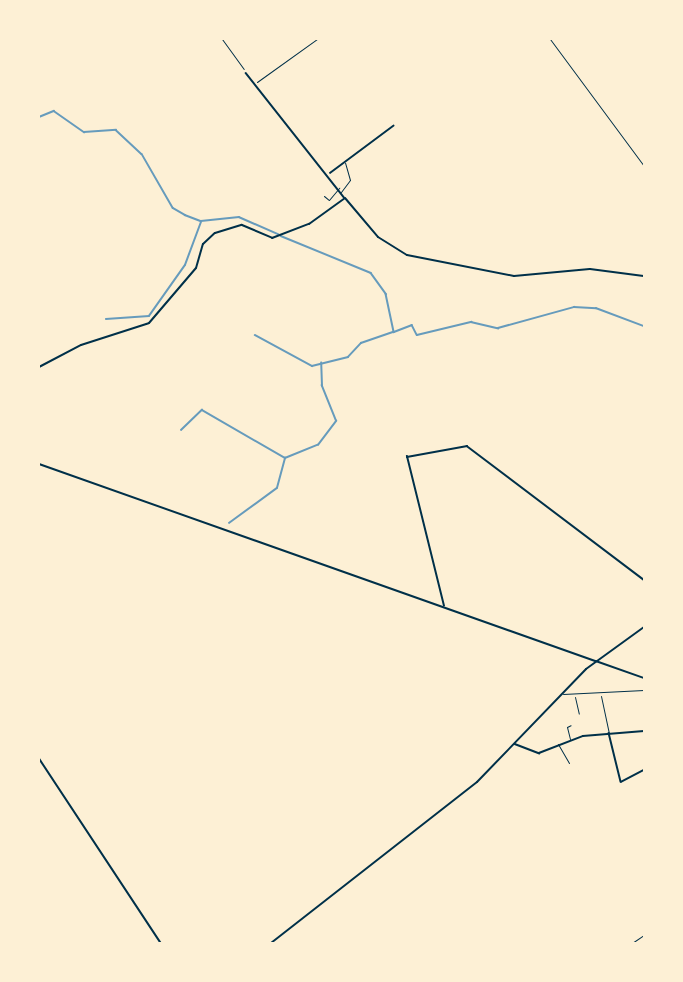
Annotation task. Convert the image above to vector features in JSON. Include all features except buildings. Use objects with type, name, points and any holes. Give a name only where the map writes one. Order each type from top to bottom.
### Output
[{"type":"street","points":[[246,73],[378,237],[407,255],[514,276],[590,269],[644,276]]},
{"type":"street","points":[[329,174],[393,126]]},
{"type":"street","points":[[39,367],[110,335],[151,322],[196,268],[203,244],[215,233],[242,225],[272,238],[309,224],[345,198]]},
{"type":"street","points":[[444,607],[407,457],[467,446],[644,580]]},
{"type":"street","points":[[39,464],[644,678]]},
{"type":"street","points":[[271,943],[470,787],[595,661],[644,627]]},
{"type":"street","points":[[515,744],[539,753],[570,739],[644,731]]},
{"type":"street","points":[[609,734],[621,782],[644,770]]},
{"type":"street","points":[[39,758],[161,943]]},
{"type":"lane","points":[[550,39],[644,166]]},
{"type":"lane","points":[[341,192],[350,180],[345,164]]},
{"type":"lane","points":[[329,204],[329,200],[339,188]]},
{"type":"lane","points":[[324,196],[329,200]]},
{"type":"lane","points":[[562,693],[575,695],[644,690]]},
{"type":"lane","points":[[601,694],[609,734]]},
{"type":"lane","points":[[575,695],[579,714]]},
{"type":"lane","points":[[570,739],[567,727],[572,725]]},
{"type":"lane","points":[[558,744],[569,763]]},
{"type":"path","points":[[222,39],[246,73]]},
{"type":"path","points":[[255,84],[316,39]]},
{"type":"path","points":[[632,943],[644,935]]},
{"type":"waterway","points":[[39,117],[54,111],[84,132],[116,130],[142,154],[173,208],[185,215],[201,221],[239,217],[278,234]]},
{"type":"waterway","points":[[106,319],[149,316],[185,265],[201,222]]},
{"type":"waterway","points":[[281,236],[371,273],[386,294],[394,332],[412,325],[417,335],[471,322],[498,328],[574,307],[596,308],[644,326]]},
{"type":"waterway","points":[[255,335],[312,366],[348,357],[361,343],[393,332]]},
{"type":"waterway","points":[[181,430],[202,410],[285,458],[318,445],[336,421],[322,386],[321,363]]},
{"type":"waterway","points":[[229,523],[277,488],[285,458]]}]
